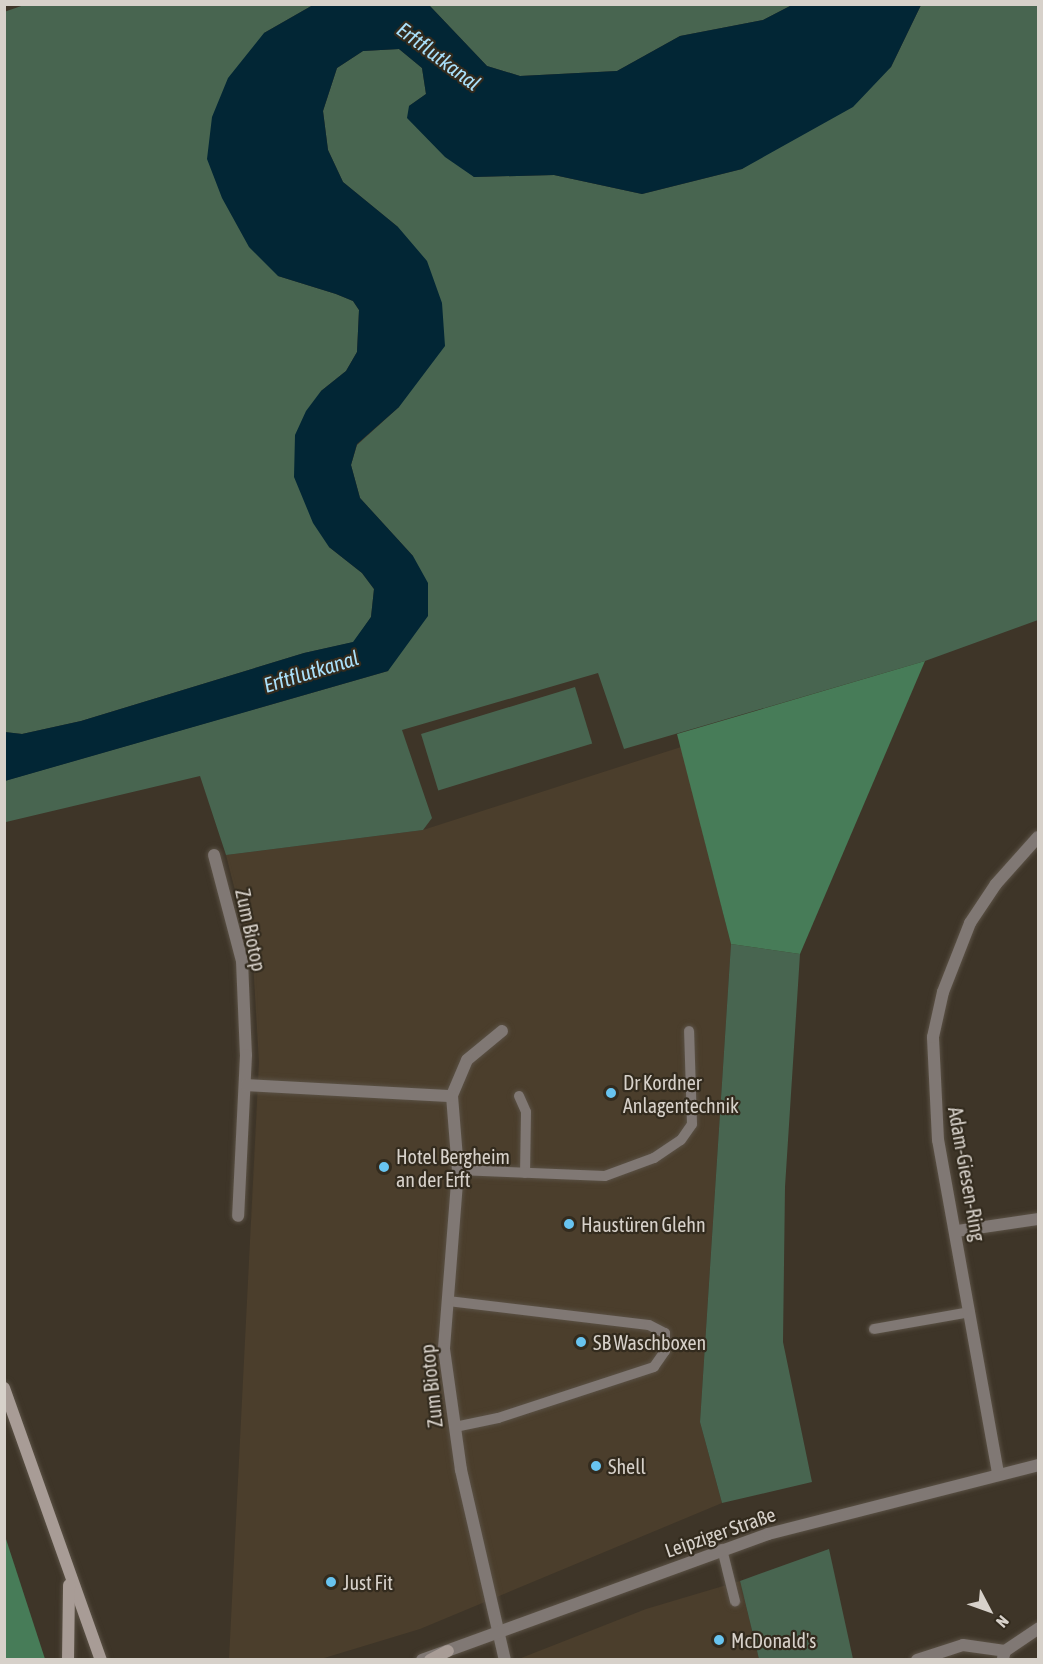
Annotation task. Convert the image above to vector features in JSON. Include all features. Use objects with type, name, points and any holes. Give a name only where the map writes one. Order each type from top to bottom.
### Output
[{"type":"main road","points":[[4,1388],[69,1578],[101,1659]]},
{"type":"main road","points":[[68,1659],[69,1578]]},
{"type":"main road","points":[[429,1659],[448,1651]]},
{"type":"street","name":"Adam-Giesen-Ring","points":[[998,1473],[957,1231],[938,1140],[933,1037],[943,992],[970,923],[996,884],[1038,837]]},
{"type":"street","name":"Zum Biotop","points":[[213,855],[242,961],[246,1085],[238,1216]]},
{"type":"street","name":"Zum Biotop","points":[[502,1031],[467,1060],[452,1096],[458,1170],[444,1349],[455,1427],[505,1659]]},
{"type":"street","points":[[246,1085],[452,1096]]},
{"type":"street","points":[[957,1231],[1038,1219]]},
{"type":"street","name":"Leipziger Straße","points":[[422,1659],[722,1550],[998,1473],[1038,1465]]},
{"type":"street","points":[[916,1659],[963,1645],[1004,1655],[1038,1629]]},
{"type":"lane","points":[[458,1170],[605,1176],[654,1158],[681,1140],[692,1124],[689,1031]]},
{"type":"lane","points":[[519,1096],[526,1112],[525,1173]]},
{"type":"lane","points":[[447,1301],[649,1325],[665,1333],[665,1351],[654,1367],[498,1418],[455,1427]]},
{"type":"lane","points":[[874,1329],[970,1312]]},
{"type":"lane","points":[[722,1550],[735,1600]]},
{"type":"shaded area","points":[[681,747],[731,944],[700,1422],[722,1503],[420,1629],[321,1659],[229,1659],[259,1062],[253,962],[226,855],[423,830]]},
{"type":"shaded area","points":[[740,1581],[759,1659],[516,1660],[646,1609]]},
{"type":"green space","points":[[27,4],[313,5],[264,33],[278,276],[353,301],[359,310],[357,352],[346,371],[321,391],[329,547],[362,573],[374,589],[371,617],[354,642],[304,653],[81,721],[22,734],[4,732],[4,12]]},
{"type":"green space","points":[[429,5],[792,5],[763,20],[680,36],[617,71],[520,76],[487,66]]},
{"type":"green space","points":[[921,5],[1038,5],[1038,620],[925,661],[624,749],[598,673],[402,730],[432,818],[423,830],[226,855],[200,776],[6,822],[4,781],[388,671],[413,556],[360,498],[351,465],[357,445],[399,407],[398,227],[343,182],[328,150],[323,111],[337,68],[363,51],[399,49],[422,68],[426,94],[409,106],[474,177],[554,175],[642,194],[742,169],[891,67]]},
{"type":"green space","points":[[925,661],[800,954],[731,944],[677,734]]},
{"type":"green space","points":[[575,687],[592,743],[438,790],[421,734]]},
{"type":"green space","points":[[731,944],[800,954],[785,1187],[783,1342],[812,1482],[722,1503],[700,1422]]},
{"type":"green space","points":[[5,1536],[45,1659],[5,1659]]},
{"type":"green space","points":[[829,1549],[853,1659],[759,1659],[740,1581]]},
{"type":"water","name":"Erftflutkanal","points":[[313,5],[429,5],[487,66],[520,76],[617,71],[680,36],[763,20],[792,5],[921,5],[891,67],[853,107],[742,169],[642,194],[554,175],[474,177],[445,157],[407,118],[409,106],[426,94],[422,68],[399,49],[363,51],[337,68],[323,111],[328,150],[343,182],[398,227],[427,261],[442,303],[445,346],[399,407],[357,444],[351,465],[360,498],[413,556],[428,583],[428,616],[388,671],[5,781],[5,732],[22,734],[81,721],[304,653],[353,642],[371,617],[374,589],[362,573],[329,547],[313,523],[294,477],[295,435],[306,411],[321,391],[346,371],[357,352],[359,310],[353,301],[278,276],[249,247],[222,198],[207,159],[212,117],[228,78],[264,33]]},
{"type":"place","name":"Dr Kordner Anlagentechnik","points":[[611,1093]]},
{"type":"place","name":"Hotel Bergheim an der Erft","points":[[384,1167]]},
{"type":"place","name":"Haustüren Glehn","points":[[569,1224]]},
{"type":"place","name":"SB Waschboxen","points":[[581,1342]]},
{"type":"place","name":"Shell","points":[[596,1466]]},
{"type":"place","name":"Just Fit","points":[[331,1582]]},
{"type":"place","name":"McDonald's","points":[[719,1640]]}]
